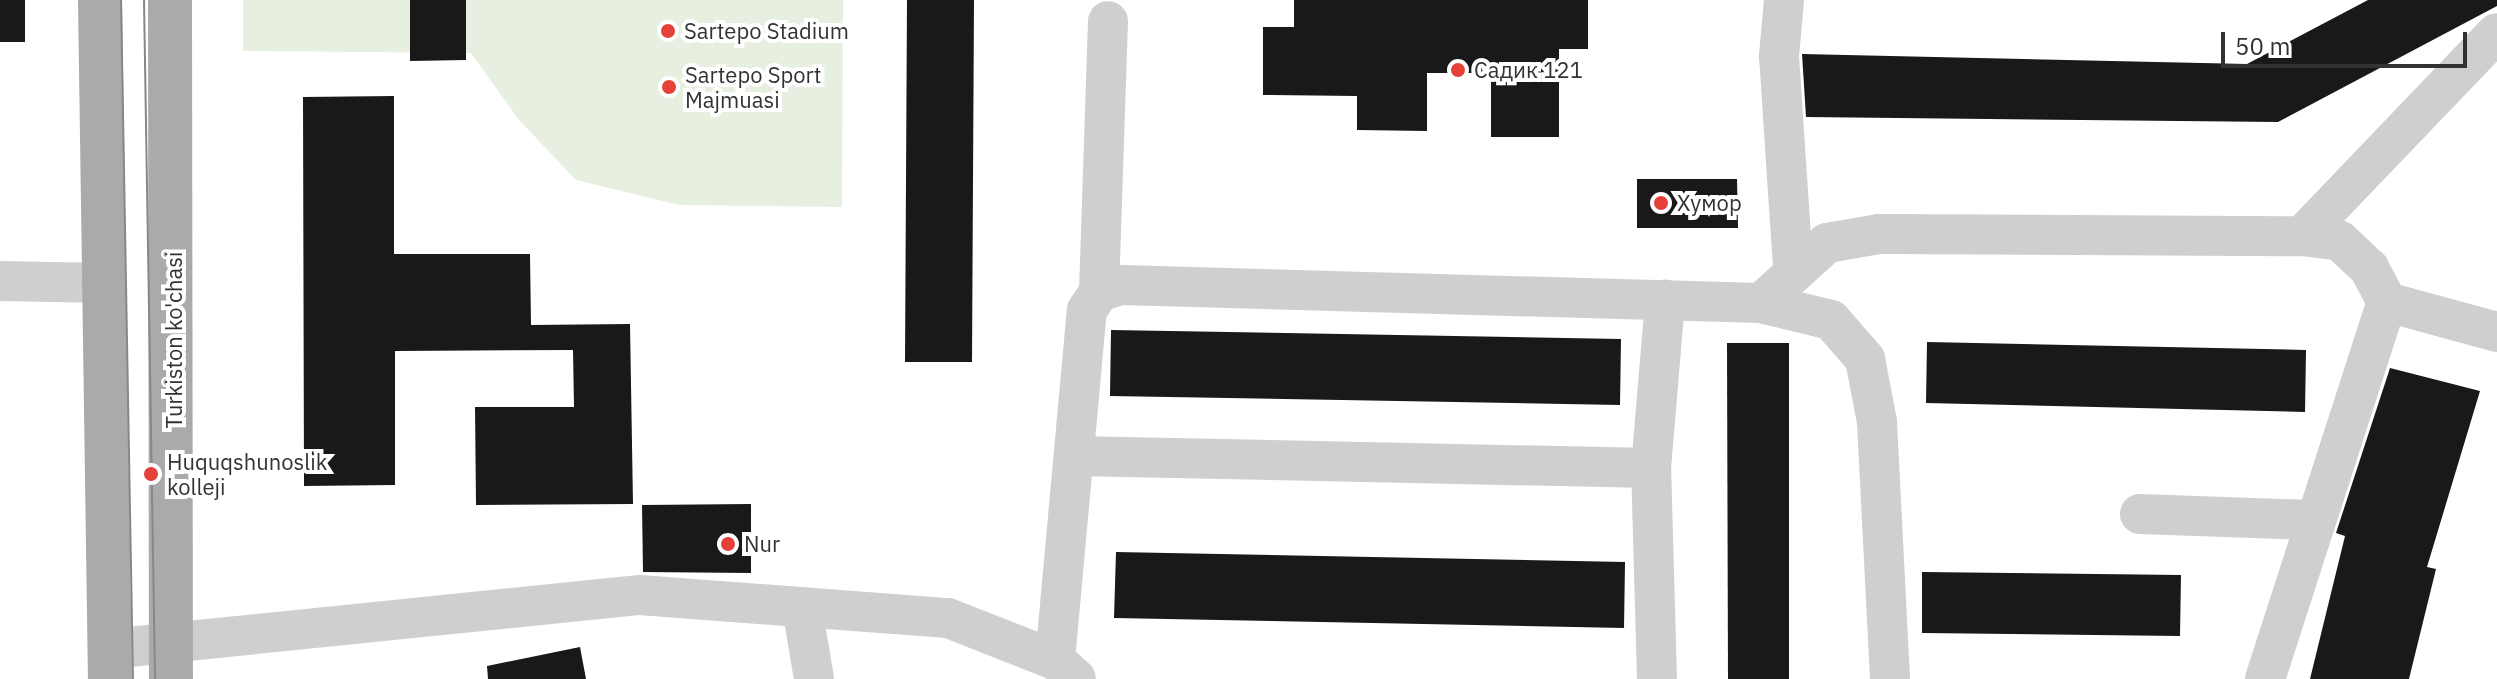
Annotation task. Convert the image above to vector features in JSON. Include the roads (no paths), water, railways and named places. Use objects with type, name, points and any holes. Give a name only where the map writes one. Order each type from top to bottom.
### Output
[{"type":"main road","points":[[100,0],[110,664]]},
{"type":"main road","name":"Turkiston ko'chasi","points":[[170,0],[172,662]]},
{"type":"street","points":[[1784,0],[1779,56],[1793,268]]},
{"type":"street","points":[[110,664],[172,662],[640,595],[948,618],[1066,670],[1074,456],[1087,310],[1099,292],[1108,21]]},
{"type":"street","points":[[2302,236],[2497,33]]},
{"type":"street","points":[[1761,303],[1793,268],[1827,243],[1879,234],[2302,236],[2340,241],[2369,268],[2387,302],[2265,679]]},
{"type":"street","points":[[0,281],[104,283]]},
{"type":"street","points":[[1099,292],[1121,285],[1761,303],[1831,320],[1865,359],[1877,422],[1890,679]]},
{"type":"street","points":[[1657,679],[1651,468],[1665,300]]},
{"type":"street","points":[[2387,302],[2497,332]]},
{"type":"street","points":[[1074,456],[1651,468]]},
{"type":"street","points":[[2140,514],[2316,520]]},
{"type":"street","points":[[802,607],[814,679]]},
{"type":"tram line","points":[[121,0],[133,679]]},
{"type":"tram line","points":[[144,0],[155,679]]},
{"type":"place","name":"Sartepo Stadium","points":[[668,31]]},
{"type":"place","name":"Садик 121","points":[[1458,70]]},
{"type":"place","name":"Sartepo Sport Majmuasi","points":[[669,87]]},
{"type":"place","name":"Хумор","points":[[1661,203]]},
{"type":"place","name":"Huquqshunoslik kolleji","points":[[151,474]]},
{"type":"place","name":"Nur","points":[[728,544]]}]
